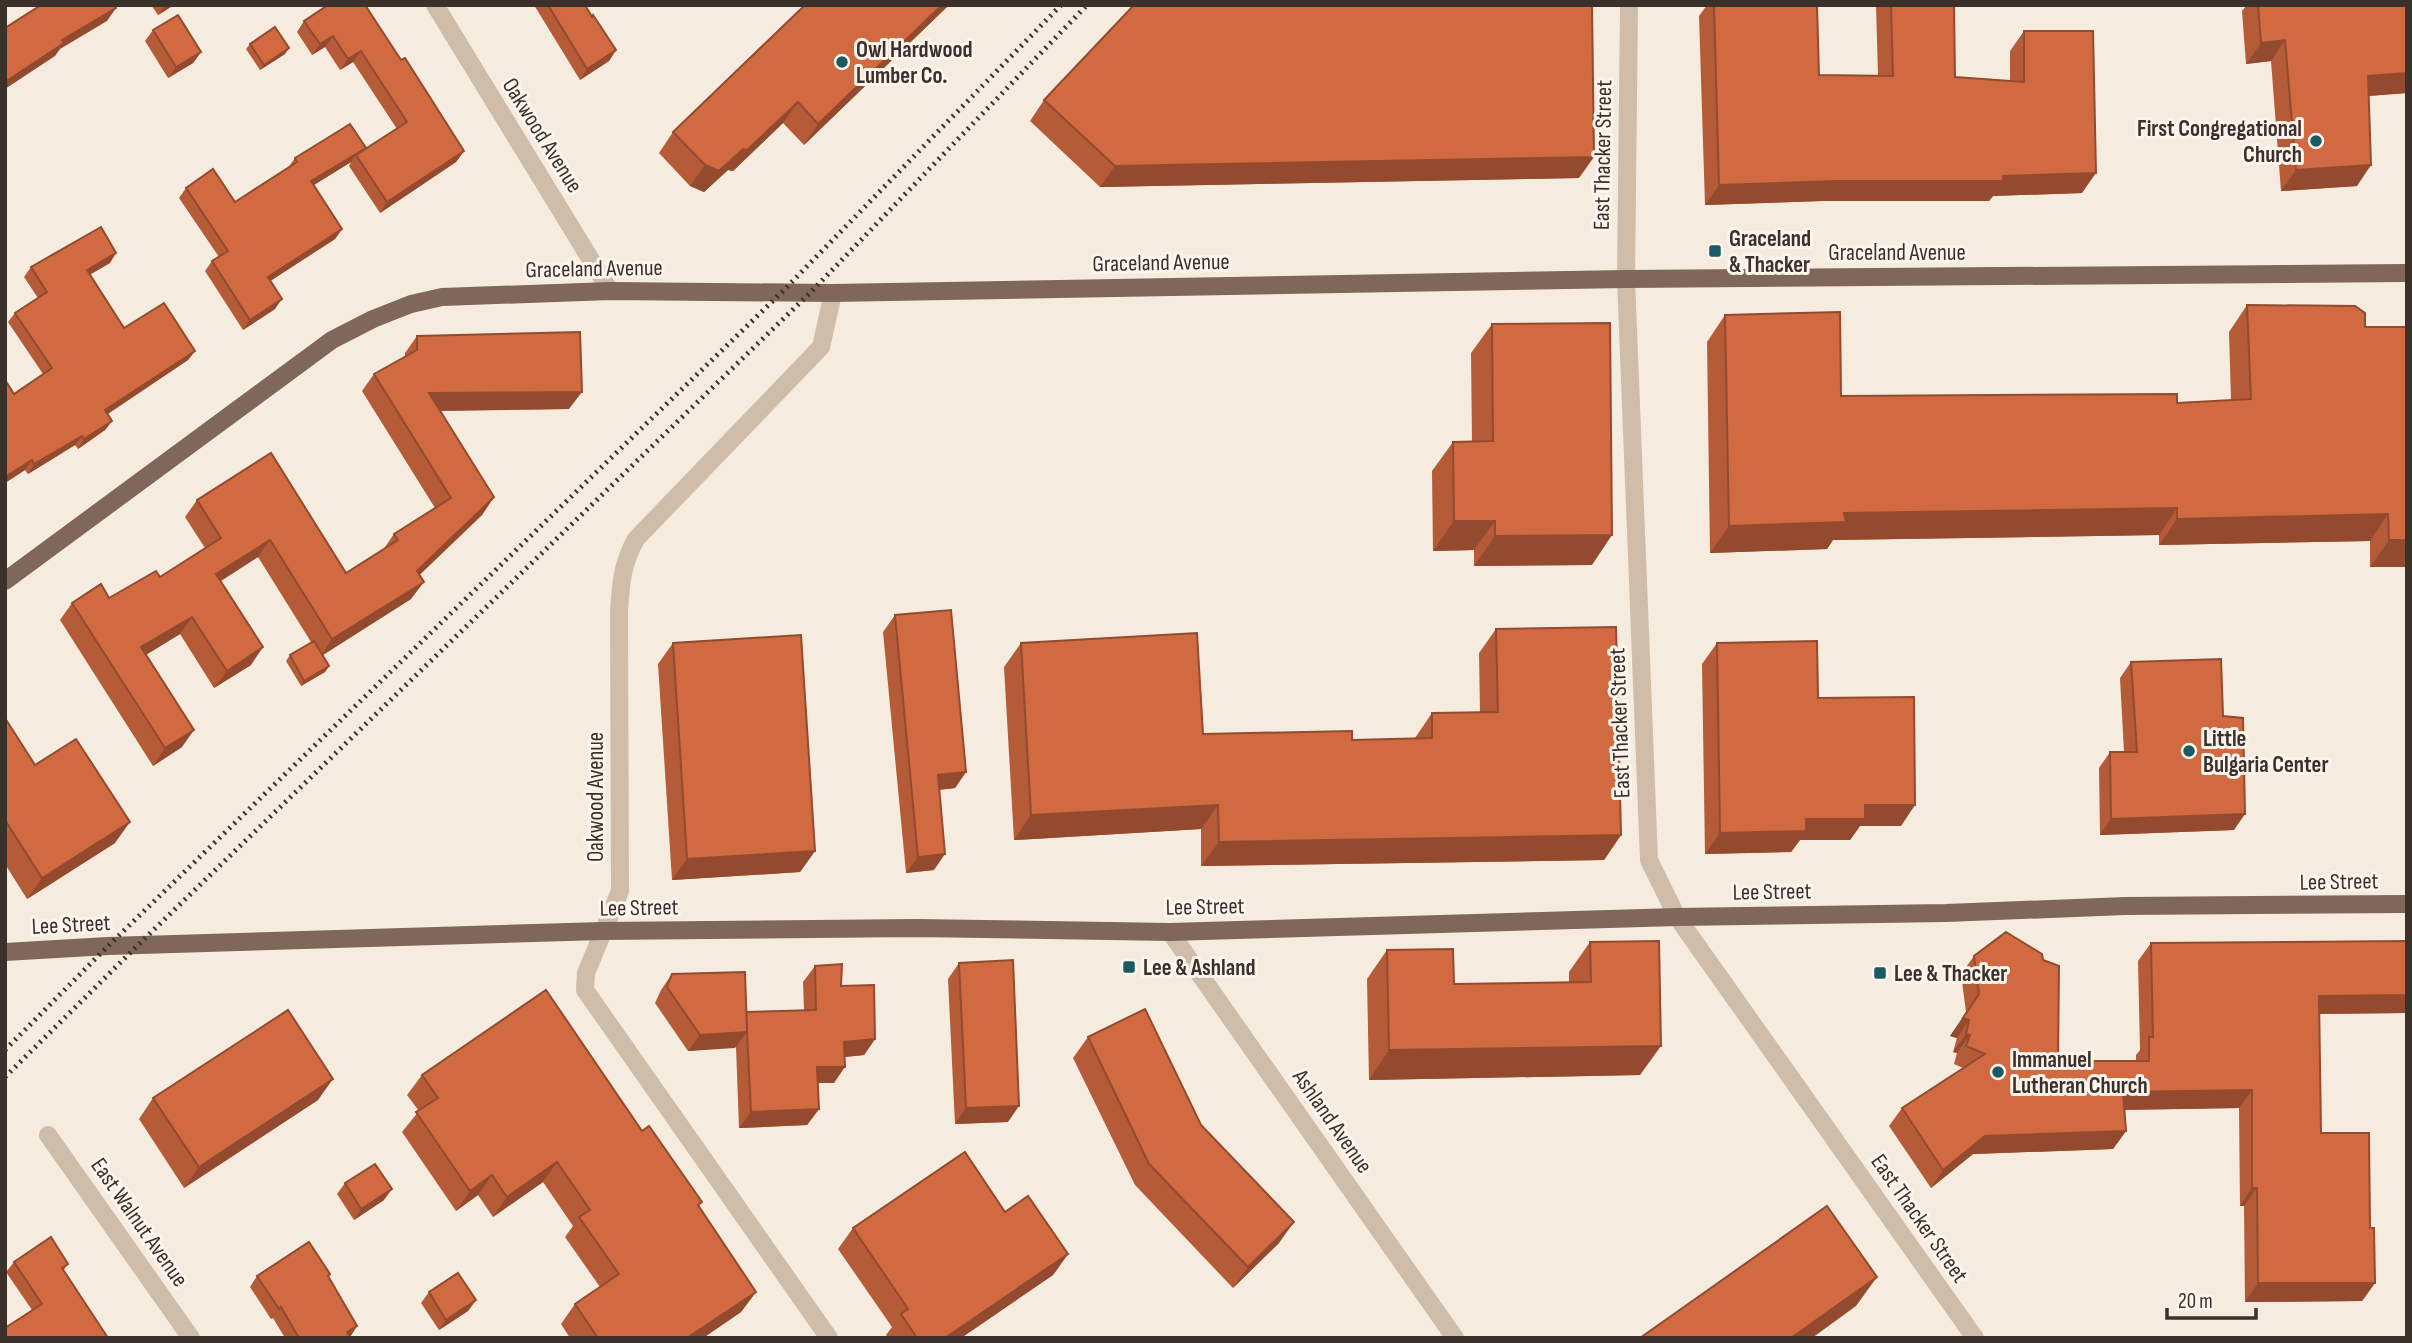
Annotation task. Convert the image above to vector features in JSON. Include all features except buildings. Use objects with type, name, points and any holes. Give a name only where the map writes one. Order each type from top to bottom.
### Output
[{"type":"main road","name":"Graceland Avenue","points":[[5,581],[332,340],[373,318],[411,304],[442,297],[610,291],[833,293],[1626,279],[2407,273]]},
{"type":"main road","name":"Lee Street","points":[[5,952],[108,946],[602,931],[916,928],[1170,932],[1946,913],[2125,906],[2407,904]]},
{"type":"street","name":"Oakwood Avenue","points":[[435,5],[610,291]]},
{"type":"street","name":"East Thacker Street","points":[[1629,5],[1626,279],[1650,860],[1677,918],[1975,1338]]},
{"type":"street","name":"Oakwood Avenue","points":[[828,1338],[585,990],[586,973],[620,891],[619,611],[626,557],[636,539],[821,346],[833,293]]},
{"type":"street","name":"Ashland Avenue","points":[[1170,932],[1455,1338]]},
{"type":"street","name":"East Walnut Avenue","points":[[48,1135],[191,1338]]},
{"type":"railway","points":[[5,1050],[108,946],[783,291],[1061,5]]},
{"type":"railway","points":[[5,1077],[811,292],[1087,5]]},
{"type":"place","name":"Owl Hardwood Lumber Co.","points":[[842,62]]},
{"type":"place","name":"First Congregational Church","points":[[2316,141]]},
{"type":"place","name":"Graceland & Thacker","points":[[1715,251]]},
{"type":"place","name":"Little Bulgaria Center","points":[[2189,751]]},
{"type":"place","name":"Lee & Ashland","points":[[1129,967]]},
{"type":"place","name":"Lee & Thacker","points":[[1880,973]]},
{"type":"place","name":"Immanuel Lutheran Church","points":[[1998,1072]]}]
